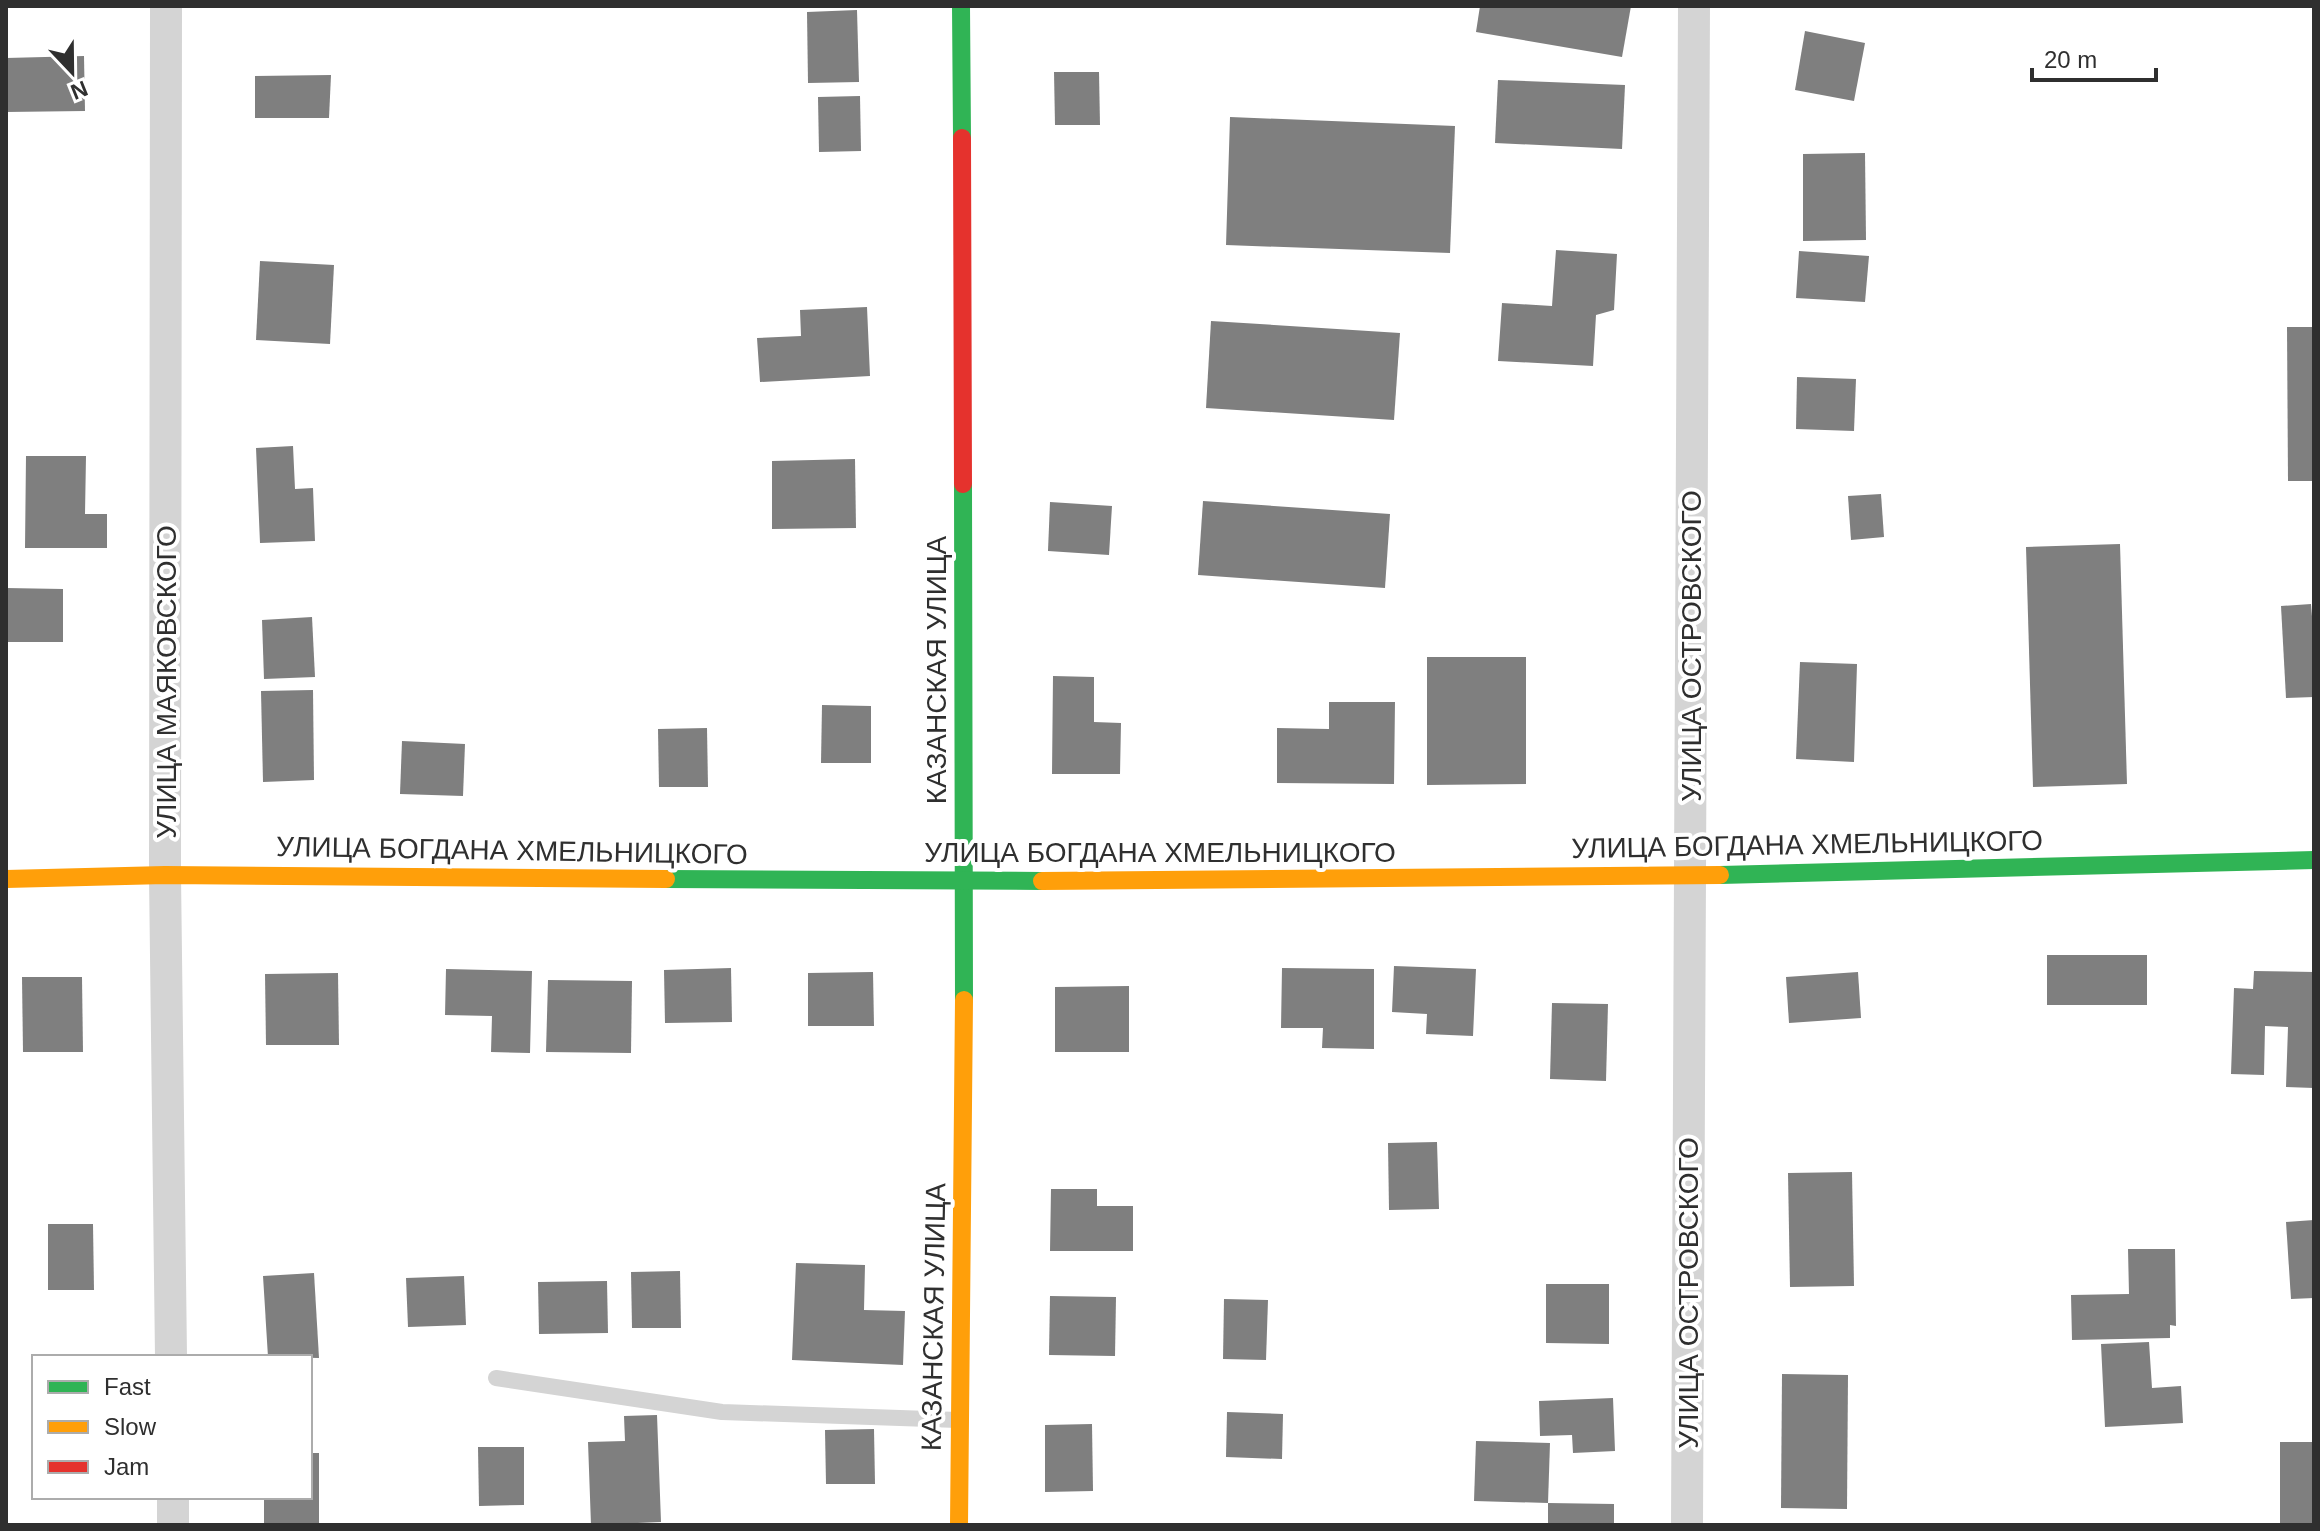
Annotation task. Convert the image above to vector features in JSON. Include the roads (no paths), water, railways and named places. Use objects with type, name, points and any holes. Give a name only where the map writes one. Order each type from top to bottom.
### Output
[{"type":"street","name":"УЛИЦА МАЯКОВСКОГО","points":[[166,6],[165,875],[171,1355]]},
{"type":"street","name":"КАЗАНСКАЯ УЛИЦА","points":[[959,1525],[965,882],[961,6]]},
{"type":"street","name":"УЛИЦА ОСТРОВСКОГО","points":[[1687,1525],[1694,6]]},
{"type":"street","name":"УЛИЦА БОГДАНА ХМЕЛЬНИЦКОГО","points":[[6,879],[165,875],[965,882],[1690,876],[2314,860]]},
{"type":"street","points":[[173,1499],[173,1525]]},
{"type":"lane","points":[[496,1378],[722,1412],[959,1420]]}]
